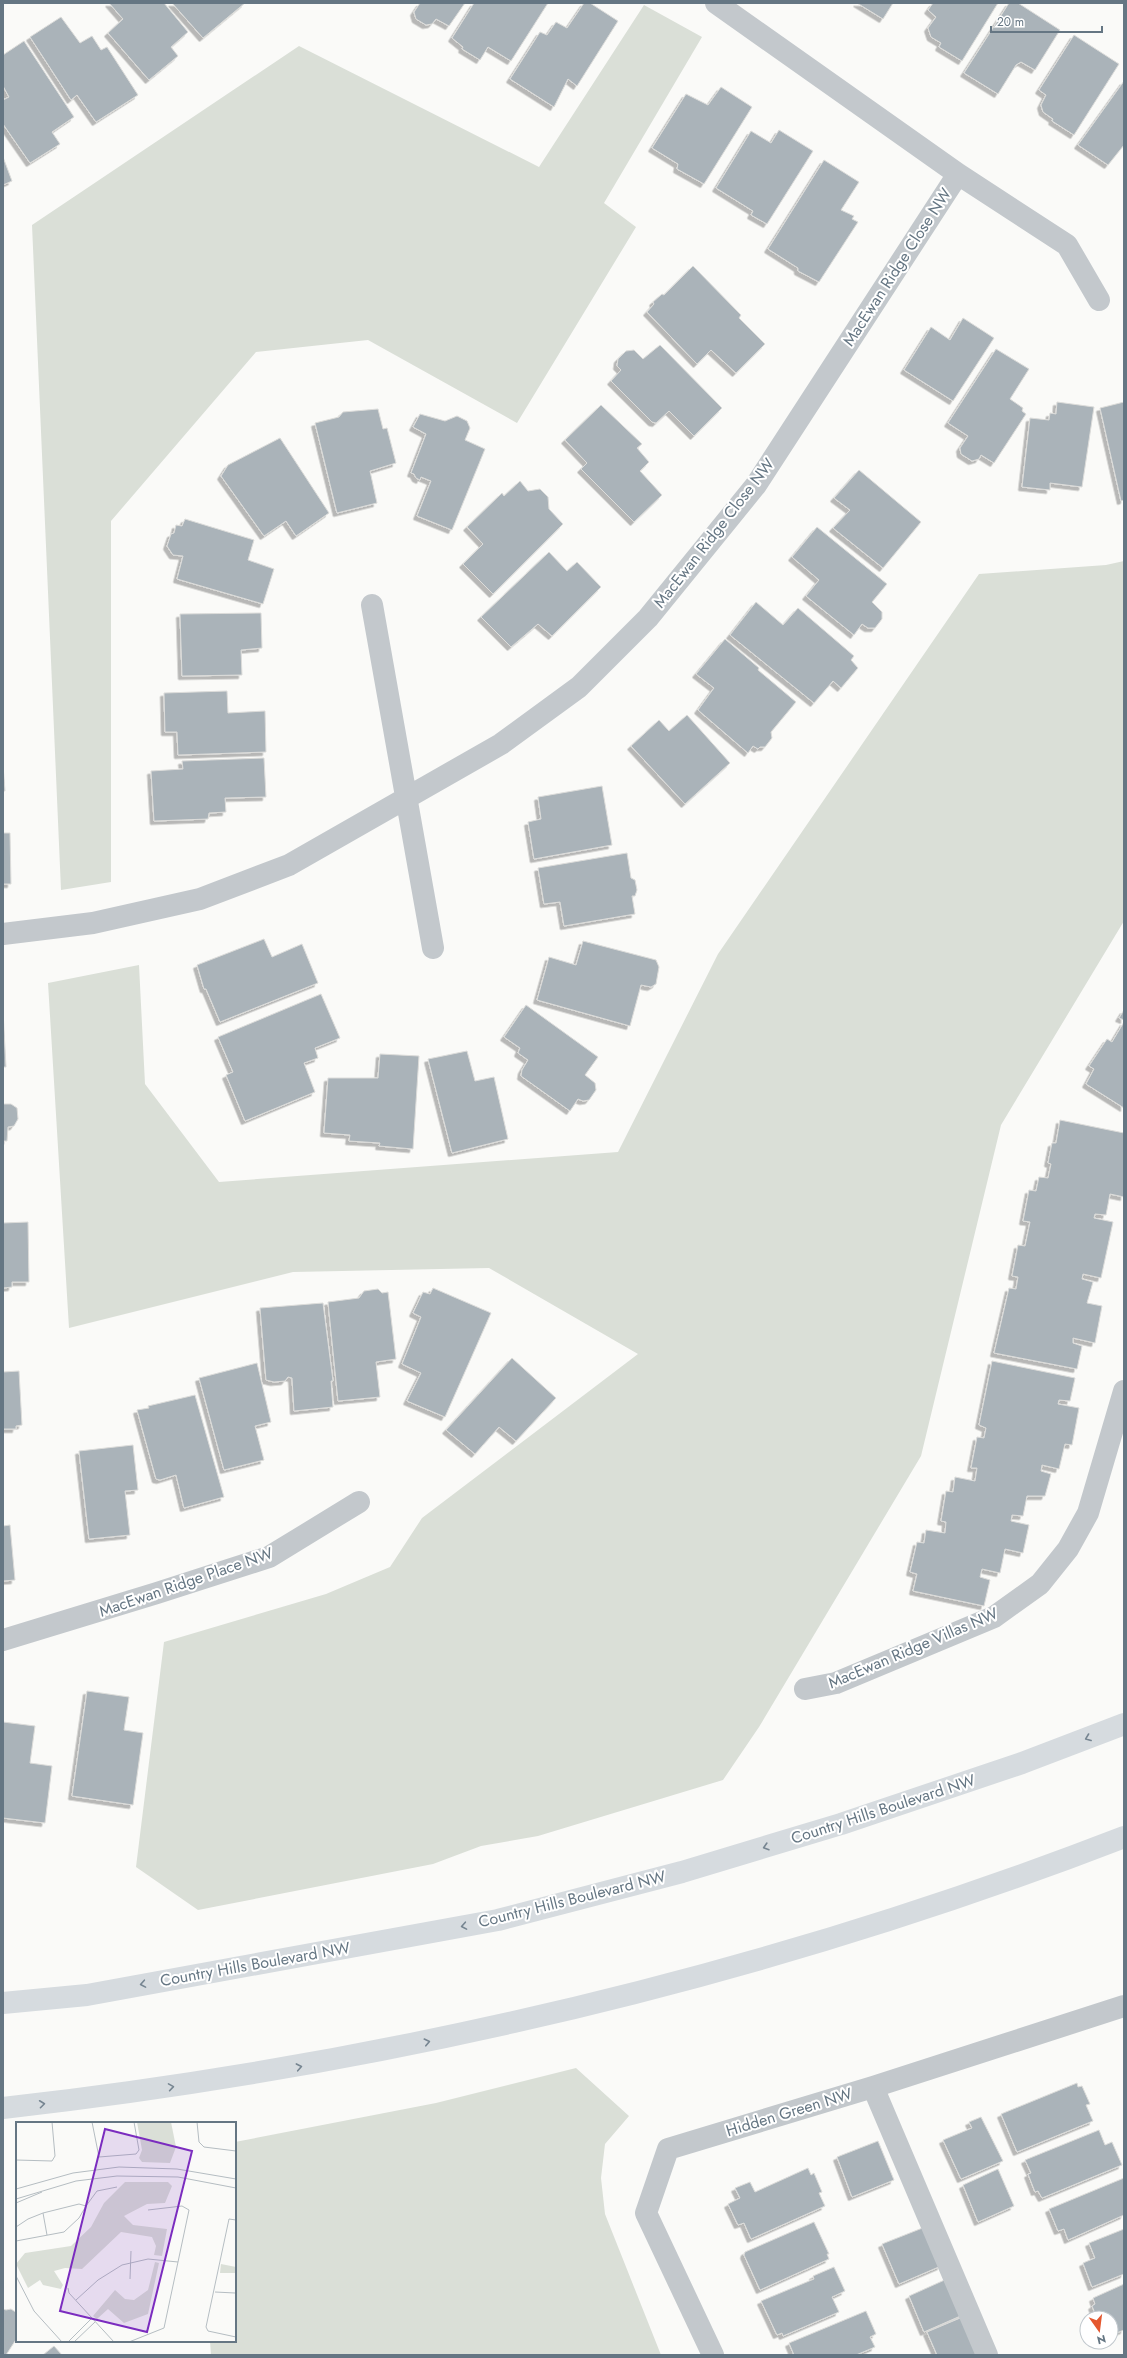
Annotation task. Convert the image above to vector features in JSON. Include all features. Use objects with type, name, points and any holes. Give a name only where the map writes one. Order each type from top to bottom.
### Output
[{"type":"main road","name":"Country Hills Boulevard NW","points":[[3,2003],[87,1995],[498,1920],[682,1872],[841,1824],[1022,1763],[1124,1724]]},
{"type":"main road","points":[[3,2108],[122,2095],[285,2070],[406,2047],[629,1996],[838,1937],[1027,1874],[1124,1837]]},
{"type":"street","name":"MacEwan Ridge Close NW","points":[[716,3],[958,174],[1067,244],[1099,300]]},
{"type":"street","name":"MacEwan Ridge Close NW","points":[[3,934],[93,923],[200,898],[289,865],[405,797],[502,744],[579,687],[648,618],[756,484],[958,174]]},
{"type":"street","points":[[372,605],[433,948]]},
{"type":"street","name":"MacEwan Ridge Villas NW","points":[[805,1690],[836,1684],[994,1617],[1040,1584],[1068,1549],[1088,1513],[1124,1391]]},
{"type":"street","name":"MacEwan Ridge Place NW","points":[[3,1640],[269,1557],[359,1502]]},
{"type":"street","name":"Hidden Green NW","points":[[714,2355],[646,2213],[668,2149],[873,2087],[1124,2006]]},
{"type":"street","points":[[873,2087],[987,2355]]},
{"type":"shaded area","points":[[644,5],[702,37],[604,203],[636,227],[517,423],[368,340],[256,352],[111,521],[111,882],[61,890],[32,225],[299,46],[539,167]]},
{"type":"shaded area","points":[[1124,561],[1124,921],[1001,1125],[921,1456],[759,1727],[723,1780],[538,1836],[481,1846],[433,1864],[198,1910],[136,1867],[164,1642],[326,1594],[390,1567],[422,1518],[638,1354],[489,1268],[293,1272],[69,1328],[48,983],[139,965],[145,1084],[219,1182],[618,1152],[718,954],[979,574],[1106,565]]},
{"type":"shaded area","points":[[576,2068],[629,2116],[605,2144],[601,2178],[605,2214],[661,2355],[211,2355],[210,2342],[236,2342],[236,2142],[436,2103]]},
{"type":"building","points":[[109,3],[164,3],[188,32],[171,47],[178,56],[149,80],[108,33],[123,19]]},
{"type":"building","points":[[172,3],[245,3],[203,38]]},
{"type":"building","points":[[420,3],[465,3],[449,26],[436,19],[432,24],[426,25],[416,19],[414,12]]},
{"type":"building","points":[[474,3],[548,3],[511,61],[488,47],[480,60],[462,49],[463,47],[452,38]]},
{"type":"building","points":[[584,3],[590,3],[618,21],[577,86],[568,79],[554,107],[510,79],[540,32],[547,35],[556,22],[567,28]]},
{"type":"building","points":[[857,3],[893,3],[883,19]]},
{"type":"building","points":[[933,3],[998,3],[962,61],[939,47],[941,43],[931,37],[928,28],[936,17],[928,10]]},
{"type":"building","points":[[1009,3],[1018,3],[1060,30],[1035,70],[1021,62],[1016,65],[998,94],[964,73]]},
{"type":"building","points":[[61,17],[80,43],[92,36],[101,50],[107,47],[138,95],[96,122],[77,95],[71,100],[30,37]]},
{"type":"building","points":[[1074,35],[1119,64],[1074,135],[1052,121],[1053,119],[1043,112],[1041,105],[1046,95],[1039,90]]},
{"type":"building","points":[[24,41],[74,117],[52,132],[60,144],[30,163],[3,124],[3,100],[9,97],[3,86],[3,55]]},
{"type":"building","points":[[1124,81],[1124,145],[1108,165],[1078,145]]},
{"type":"building","points":[[721,87],[752,107],[704,184],[677,169],[678,164],[652,148],[686,94],[708,105]]},
{"type":"building","points":[[779,130],[813,151],[767,224],[751,215],[753,211],[716,188],[751,131],[771,143]]},
{"type":"building","points":[[3,157],[12,181],[3,185]]},
{"type":"building","points":[[824,160],[859,182],[841,210],[854,216],[852,219],[858,222],[819,282],[798,271],[798,268],[768,249]]},
{"type":"building","points":[[693,266],[741,315],[739,318],[765,344],[736,373],[711,350],[697,364],[647,312],[654,304],[653,302],[662,294],[664,295]]},
{"type":"building","points":[[963,318],[994,338],[953,401],[904,370],[931,327],[950,340]]},
{"type":"building","points":[[660,345],[722,408],[694,436],[669,411],[656,423],[652,422],[611,381],[621,370],[617,366],[618,359],[626,351],[634,350],[643,359]]},
{"type":"building","points":[[996,349],[1029,369],[1010,399],[1023,408],[1022,411],[1026,414],[994,463],[981,455],[979,459],[972,461],[961,454],[960,448],[968,436],[948,423]]},
{"type":"building","points":[[1057,402],[1094,407],[1082,487],[1050,483],[1050,490],[1022,487],[1030,418],[1049,420],[1050,413],[1056,414]]},
{"type":"building","points":[[1124,402],[1124,500],[1121,501],[1100,408]]},
{"type":"building","points":[[601,405],[642,444],[637,448],[649,462],[640,471],[662,495],[634,522],[581,469],[587,463],[565,440]]},
{"type":"building","points":[[378,409],[383,429],[387,428],[396,463],[370,471],[377,503],[337,513],[315,423],[339,417],[343,412]]},
{"type":"building","points":[[420,414],[445,421],[457,416],[467,421],[470,428],[465,440],[485,449],[452,530],[417,516],[431,481],[421,477],[420,480],[411,473],[426,434],[413,427]]},
{"type":"building","points":[[280,438],[329,513],[296,536],[286,521],[264,536],[221,476],[228,465]]},
{"type":"building","points":[[859,470],[921,522],[883,568],[833,528],[850,510],[834,498]]},
{"type":"building","points":[[520,481],[528,491],[540,489],[548,497],[549,509],[563,524],[493,594],[463,564],[483,544],[467,527],[502,493],[504,496]]},
{"type":"building","points":[[185,519],[254,540],[248,560],[274,569],[263,604],[177,579],[183,556],[173,555],[167,546],[171,534],[174,533],[176,525],[182,526]]},
{"type":"building","points":[[817,527],[887,584],[872,602],[882,612],[882,619],[875,628],[868,628],[862,624],[854,635],[806,596],[819,580],[792,557]]},
{"type":"building","points":[[549,552],[567,571],[577,562],[601,587],[552,636],[538,624],[511,647],[481,617]]},
{"type":"building","points":[[756,602],[783,625],[798,608],[854,656],[851,660],[858,668],[841,688],[833,681],[814,703],[730,635]]},
{"type":"building","points":[[261,613],[262,648],[241,650],[242,675],[182,676],[180,614]]},
{"type":"building","points":[[725,639],[759,668],[758,670],[796,702],[771,732],[772,738],[765,747],[760,747],[758,749],[753,746],[748,753],[698,710],[714,688],[696,674]]},
{"type":"building","points":[[227,691],[228,713],[265,711],[266,752],[178,755],[177,732],[165,732],[164,693]]},
{"type":"building","points":[[687,715],[730,763],[685,804],[631,746],[659,720],[669,731]]},
{"type":"building","points":[[264,758],[266,797],[225,798],[226,812],[209,813],[208,819],[154,821],[151,771],[183,769],[182,761]]},
{"type":"building","points":[[3,765],[5,791],[3,791]]},
{"type":"building","points":[[602,786],[612,845],[534,859],[528,822],[541,819],[538,797]]},
{"type":"building","points":[[3,833],[10,833],[11,884],[3,884]]},
{"type":"building","points":[[627,853],[631,878],[635,880],[637,890],[635,896],[632,896],[635,914],[564,926],[560,902],[544,904],[538,868]]},
{"type":"building","points":[[264,939],[272,957],[302,944],[318,983],[220,1022],[206,989],[204,989],[197,965]]},
{"type":"building","points":[[583,941],[656,960],[659,967],[656,984],[651,987],[641,985],[630,1026],[537,1000],[549,957],[576,965]]},
{"type":"building","points":[[321,994],[340,1038],[315,1048],[318,1058],[304,1063],[315,1092],[245,1121],[226,1075],[233,1072],[218,1037]]},
{"type":"building","points":[[526,1005],[598,1057],[585,1075],[595,1083],[596,1090],[589,1100],[583,1101],[578,1099],[570,1111],[521,1076],[522,1070],[528,1060],[518,1053],[520,1048],[504,1037]]},
{"type":"building","points":[[1124,1010],[1124,1020],[1119,1018]]},
{"type":"building","points":[[3,1011],[6,1067],[3,1067]]},
{"type":"building","points":[[1124,1022],[1124,1108],[1086,1084],[1094,1069],[1089,1066],[1107,1039],[1112,1042]]},
{"type":"building","points":[[467,1051],[475,1081],[494,1077],[508,1139],[452,1153],[428,1059]]},
{"type":"building","points":[[380,1054],[419,1056],[413,1149],[379,1146],[380,1143],[349,1141],[350,1135],[324,1133],[328,1078],[378,1078]]},
{"type":"building","points":[[3,1104],[11,1104],[17,1108],[18,1119],[14,1126],[8,1127],[7,1141],[3,1141]]},
{"type":"building","points":[[1060,1120],[1124,1133],[1124,1197],[1110,1194],[1106,1215],[1095,1214],[1094,1218],[1113,1222],[1101,1278],[1083,1274],[1082,1279],[1093,1282],[1087,1303],[1102,1306],[1095,1343],[1073,1338],[1073,1343],[1082,1346],[1077,1369],[994,1353],[1009,1288],[1016,1289],[1018,1277],[1012,1276],[1018,1245],[1025,1246],[1030,1222],[1023,1221],[1029,1190],[1036,1191],[1039,1177],[1048,1178],[1051,1164],[1048,1163],[1052,1143],[1056,1143]]},
{"type":"building","points":[[28,1222],[29,1282],[12,1282],[12,1287],[3,1288],[3,1223]]},
{"type":"building","points":[[433,1288],[491,1313],[445,1417],[407,1401],[421,1373],[402,1364],[421,1317],[413,1313],[423,1292],[430,1294]]},
{"type":"building","points":[[378,1289],[382,1293],[388,1292],[396,1359],[376,1362],[380,1397],[338,1401],[328,1302],[359,1298],[364,1291]]},
{"type":"building","points":[[323,1303],[333,1381],[331,1381],[333,1407],[294,1411],[292,1378],[288,1377],[285,1381],[274,1382],[266,1380],[260,1308]]},
{"type":"building","points":[[512,1358],[556,1398],[516,1441],[499,1427],[475,1454],[446,1430]]},
{"type":"building","points":[[992,1361],[1075,1378],[1070,1401],[1059,1400],[1058,1404],[1079,1408],[1072,1445],[1065,1444],[1059,1469],[1042,1465],[1041,1471],[1051,1474],[1045,1496],[1027,1496],[1023,1516],[1012,1515],[1011,1521],[1029,1525],[1023,1553],[1005,1549],[1000,1573],[982,1569],[980,1577],[990,1580],[984,1606],[913,1591],[917,1574],[910,1572],[917,1542],[924,1543],[926,1530],[945,1533],[946,1522],[941,1521],[946,1491],[953,1492],[955,1477],[975,1481],[977,1468],[971,1468],[977,1437],[984,1438],[986,1428],[979,1425]]},
{"type":"building","points":[[257,1363],[271,1422],[255,1426],[264,1460],[224,1470],[199,1378]]},
{"type":"building","points":[[19,1371],[22,1425],[16,1426],[16,1429],[3,1429],[3,1372]]},
{"type":"building","points":[[195,1395],[224,1497],[184,1508],[176,1475],[160,1480],[156,1479],[137,1410]]},
{"type":"building","points":[[133,1445],[138,1490],[125,1491],[130,1535],[89,1539],[79,1451]]},
{"type":"building","points":[[10,1525],[15,1580],[3,1581],[3,1526]]},
{"type":"building","points":[[87,1691],[129,1697],[124,1730],[143,1733],[133,1805],[72,1796]]},
{"type":"building","points":[[3,1722],[35,1726],[30,1763],[52,1766],[45,1823],[3,1818]]},
{"type":"building","points":[[1077,2083],[1078,2087],[1082,2086],[1090,2104],[1086,2105],[1093,2121],[1017,2152],[1001,2114]]},
{"type":"building","points":[[981,2117],[1003,2161],[961,2179],[943,2140],[972,2128],[969,2122]]},
{"type":"building","points":[[1099,2130],[1105,2145],[1112,2142],[1122,2165],[1042,2198],[1038,2191],[1035,2192],[1028,2174],[1031,2173],[1025,2160]]},
{"type":"building","points":[[878,2141],[894,2180],[852,2197],[837,2157]]},
{"type":"building","points":[[808,2168],[811,2175],[814,2173],[822,2192],[819,2193],[825,2206],[751,2239],[744,2223],[738,2225],[728,2204],[740,2198],[735,2188],[750,2182],[755,2192]]},
{"type":"building","points":[[998,2169],[1014,2206],[978,2222],[963,2185]]},
{"type":"building","points":[[1124,2178],[1124,2215],[1068,2240],[1064,2229],[1058,2231],[1049,2209]]},
{"type":"building","points":[[814,2222],[829,2254],[827,2254],[829,2259],[760,2290],[744,2255],[745,2252]]},
{"type":"building","points":[[925,2227],[941,2266],[899,2284],[882,2244]]},
{"type":"building","points":[[1124,2229],[1124,2274],[1092,2287],[1083,2263],[1095,2258],[1089,2243]]},
{"type":"building","points":[[834,2267],[845,2291],[832,2297],[839,2312],[783,2336],[782,2333],[777,2335],[761,2301],[814,2279],[813,2276]]},
{"type":"building","points":[[949,2278],[965,2314],[924,2332],[909,2296]]},
{"type":"building","points":[[1124,2284],[1124,2330],[1119,2332],[1119,2310],[1094,2310],[1092,2306],[1095,2304],[1093,2298]]},
{"type":"building","points":[[3,2309],[11,2309],[16,2312],[16,2340],[6,2355],[3,2355]]},
{"type":"building","points":[[866,2311],[876,2334],[870,2337],[875,2347],[856,2355],[794,2355],[789,2343]]},
{"type":"building","points":[[965,2316],[981,2352],[975,2355],[937,2355],[927,2332]]},
{"type":"building","points":[[54,2346],[62,2355],[43,2355]]}]
